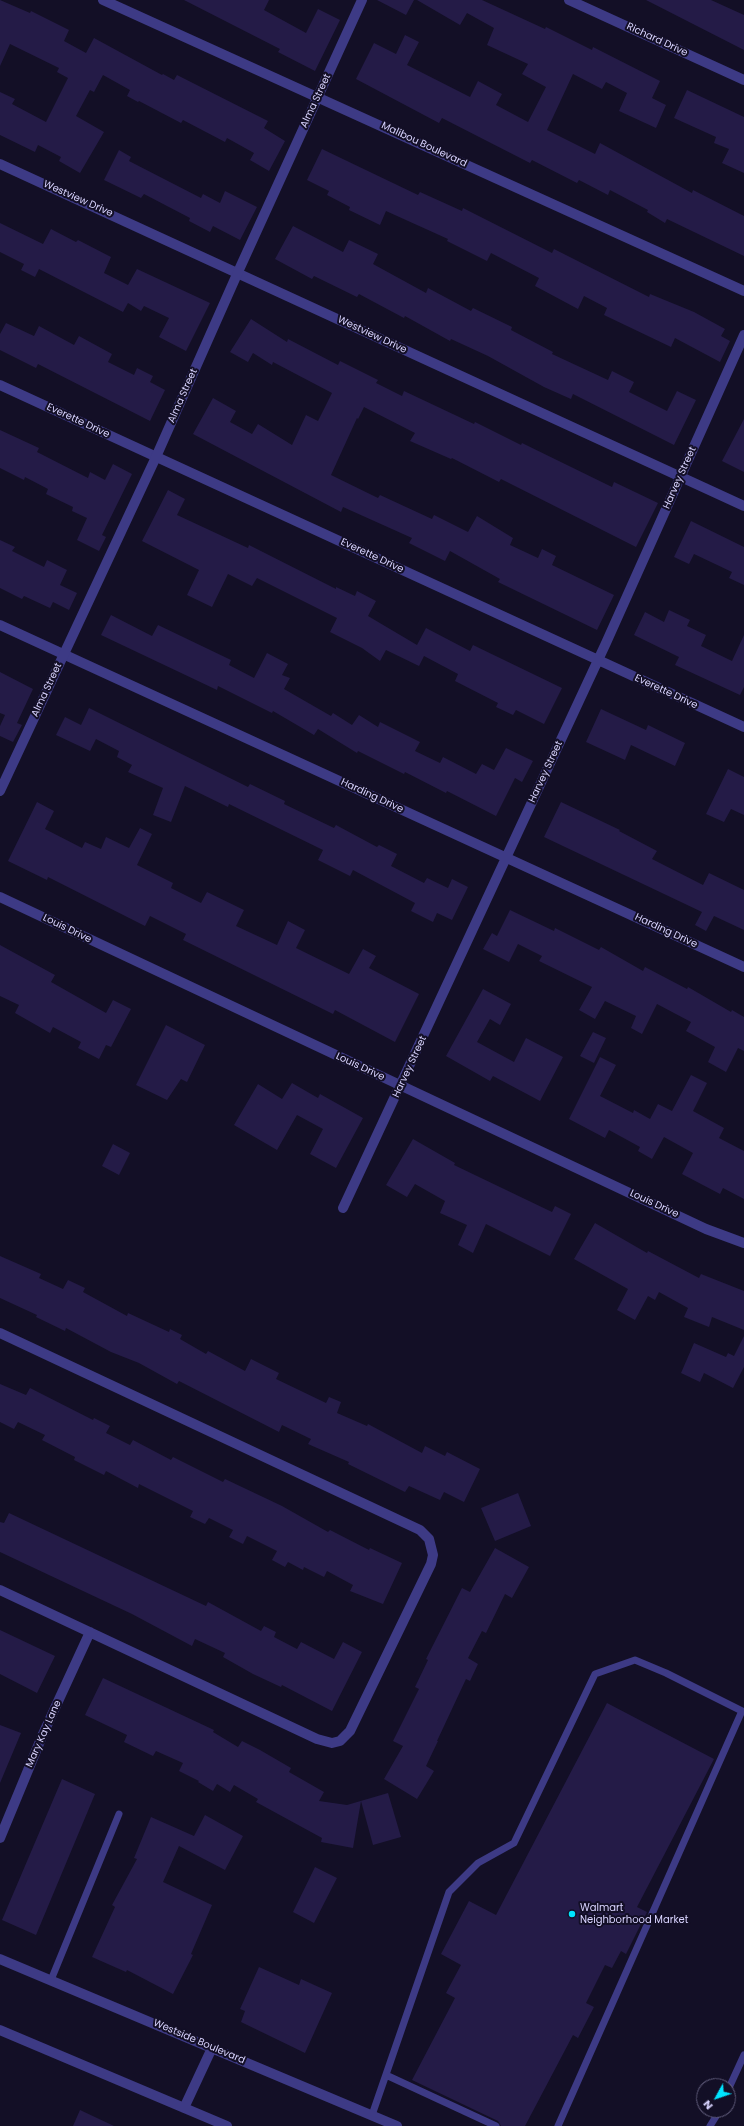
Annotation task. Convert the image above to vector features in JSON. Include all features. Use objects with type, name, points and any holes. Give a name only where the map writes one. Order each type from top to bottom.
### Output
[{"type":"street","name":"Malibou Boulevard","points":[[103,0],[744,291]]},
{"type":"street","name":"Alma Street","points":[[0,790],[156,457],[238,272],[362,0]]},
{"type":"street","name":"Richard Drive","points":[[569,0],[744,80]]},
{"type":"street","name":"Westview Drive","points":[[0,164],[238,272],[543,414],[681,475],[744,506]]},
{"type":"street","name":"Harvey Street","points":[[344,1208],[598,660],[744,335]]},
{"type":"street","name":"Everette Drive","points":[[0,385],[744,727]]},
{"type":"street","name":"Harding Drive","points":[[0,625],[744,967]]},
{"type":"street","name":"Louis Drive","points":[[0,897],[706,1229],[744,1243]]},
{"type":"street","points":[[0,1333],[420,1530],[429,1539],[432,1546],[432,1564],[350,1731],[340,1741],[332,1743],[317,1739],[0,1590]]},
{"type":"street","name":"Mary Kay Lane","points":[[0,1838],[43,1734],[90,1632]]},
{"type":"street","name":"Westside Boulevard","points":[[0,1959],[397,2126]]},
{"type":"street","points":[[0,2030],[226,2126]]},
{"type":"street","points":[[184,2108],[212,2048]]},
{"type":"lane","points":[[372,2115],[449,1892],[478,1862],[514,1843],[595,1674],[635,1660],[666,1673],[742,1711],[558,2126]]},
{"type":"lane","points":[[51,1980],[119,1814]]},
{"type":"lane","points":[[734,2078],[744,2056]]},
{"type":"lane","points":[[386,2075],[496,2126]]},
{"type":"building","points":[[0,0],[30,13],[31,11],[69,30],[64,41],[86,53],[94,38],[162,75],[163,74],[174,80],[177,75],[268,121],[264,128],[285,141],[269,171],[250,160],[254,153],[227,138],[225,142],[183,120],[181,123],[139,101],[138,102],[127,96],[130,90],[103,75],[94,92],[90,90],[76,116],[104,132],[80,173],[59,161],[61,157],[38,145],[35,152],[0,135],[0,92],[15,99],[12,104],[46,122],[68,78],[57,72],[59,68],[10,44],[0,66]]},
{"type":"building","points":[[184,0],[269,0],[264,10],[306,33],[318,9],[340,20],[315,71],[278,52],[280,49]]},
{"type":"building","points":[[377,0],[414,0],[406,15]]},
{"type":"building","points":[[417,0],[482,0],[545,29],[546,27],[592,50],[593,47],[660,81],[652,98],[666,105],[656,128],[619,111],[627,93],[606,82],[602,89],[573,74],[547,130],[595,154],[600,143],[692,193],[693,190],[744,216],[744,256],[667,219],[665,223],[647,212],[648,210],[610,190],[608,195],[579,180],[577,183],[532,160],[530,163],[442,118],[439,123],[356,79],[374,43],[396,54],[405,35],[419,42],[407,65],[470,97],[478,81],[502,94],[496,105],[528,122],[546,87],[522,74],[528,64],[487,45],[494,28],[467,13],[460,25]]},
{"type":"building","points":[[646,0],[711,0],[744,15],[744,50]]},
{"type":"building","points":[[687,90],[744,117],[744,173],[722,163],[729,149],[714,143],[716,137],[674,118]]},
{"type":"building","points":[[322,149],[418,195],[420,192],[462,211],[463,208],[552,253],[554,249],[649,297],[650,294],[694,312],[725,329],[721,336],[730,341],[720,362],[675,338],[671,347],[604,315],[607,308],[584,296],[578,309],[535,286],[539,278],[491,253],[487,261],[447,241],[448,239],[386,211],[380,225],[349,210],[350,207],[327,195],[329,191],[307,180]]},
{"type":"building","points":[[119,150],[131,157],[129,161],[201,198],[203,194],[220,203],[225,191],[257,207],[240,240],[213,226],[210,232],[189,221],[190,218],[144,194],[141,198],[104,180]]},
{"type":"building","points":[[0,223],[43,244],[51,229],[76,242],[78,240],[111,257],[104,273],[128,285],[137,269],[210,303],[186,351],[159,337],[169,318],[144,306],[141,311],[128,303],[123,312],[39,269],[35,277],[21,270],[24,264],[0,252]]},
{"type":"building","points":[[293,226],[343,252],[349,240],[378,254],[373,264],[426,293],[428,288],[471,311],[473,308],[512,327],[511,330],[553,352],[552,354],[608,380],[612,371],[634,382],[629,392],[667,411],[677,391],[696,400],[674,445],[573,394],[571,399],[544,387],[488,356],[451,339],[450,341],[405,316],[404,318],[359,294],[357,297],[314,276],[312,279],[275,259]]},
{"type":"building","points":[[251,319],[287,342],[288,339],[338,365],[340,361],[378,380],[376,383],[402,396],[404,391],[474,424],[475,422],[521,445],[522,443],[612,487],[614,482],[658,503],[636,547],[501,479],[499,482],[452,458],[451,459],[410,441],[415,433],[364,407],[358,419],[357,418],[331,475],[378,498],[380,495],[432,519],[434,515],[468,532],[477,516],[513,538],[510,545],[538,558],[542,549],[556,556],[552,565],[614,595],[597,630],[498,582],[500,579],[450,551],[445,561],[409,543],[412,538],[343,507],[341,512],[193,434],[213,398],[236,411],[230,422],[252,434],[258,424],[292,445],[306,415],[318,421],[332,393],[273,362],[272,365],[253,353],[248,362],[230,352]]},
{"type":"building","points":[[6,323],[34,336],[39,326],[74,345],[79,336],[112,354],[108,362],[134,375],[137,368],[153,376],[150,382],[165,390],[150,421],[38,364],[36,368],[0,350],[0,334]]},
{"type":"building","points":[[744,419],[744,472],[722,461]]},
{"type":"building","points":[[0,430],[39,448],[37,452],[88,478],[90,472],[105,480],[113,464],[132,474],[102,535],[106,537],[99,551],[77,540],[87,518],[72,511],[73,507],[46,494],[48,489],[25,477],[24,480],[0,468]]},
{"type":"building","points":[[168,490],[185,499],[177,515],[248,548],[249,545],[336,589],[336,587],[355,596],[357,591],[376,601],[368,616],[417,645],[426,628],[470,651],[473,645],[562,688],[544,724],[516,710],[513,715],[496,707],[498,703],[455,681],[458,674],[424,656],[419,666],[386,650],[380,661],[362,648],[330,632],[337,618],[257,578],[252,586],[228,574],[212,607],[187,595],[199,570],[142,541]]},
{"type":"building","points":[[691,521],[744,547],[744,585],[729,578],[732,572],[694,554],[689,564],[674,557]]},
{"type":"building","points":[[0,540],[15,547],[12,551],[44,567],[47,560],[67,570],[60,585],[77,593],[69,610],[53,602],[50,608],[24,596],[22,599],[0,588]]},
{"type":"building","points":[[669,610],[690,620],[687,626],[706,635],[701,646],[732,661],[744,635],[744,687],[740,695],[675,665],[679,657],[634,635],[645,612],[664,622]]},
{"type":"building","points":[[111,615],[152,636],[158,625],[231,660],[229,665],[254,678],[267,653],[288,664],[282,675],[290,678],[284,689],[331,716],[333,713],[352,725],[359,715],[378,727],[380,722],[420,742],[415,751],[440,763],[443,757],[476,774],[482,764],[494,770],[506,748],[533,761],[522,782],[515,778],[496,816],[447,791],[446,793],[405,772],[404,774],[358,751],[357,753],[318,729],[314,735],[273,711],[272,713],[218,686],[217,690],[101,635]]},
{"type":"building","points":[[0,672],[33,689],[17,723],[22,725],[13,742],[0,736],[0,726],[5,715],[0,713]]},
{"type":"building","points":[[89,708],[248,787],[250,784],[285,801],[284,804],[334,828],[336,825],[377,847],[379,845],[397,854],[391,866],[424,883],[427,878],[448,888],[452,879],[468,887],[452,920],[437,913],[433,922],[411,911],[415,903],[353,870],[350,876],[318,860],[323,850],[229,804],[228,807],[185,786],[171,822],[153,815],[163,788],[128,772],[132,765],[117,757],[119,751],[96,739],[90,751],[56,735],[65,717],[81,725]]},
{"type":"building","points":[[601,709],[646,730],[648,725],[685,743],[675,766],[631,745],[625,760],[586,742]]},
{"type":"building","points":[[728,769],[744,777],[744,815],[731,809],[724,822],[706,814]]},
{"type":"building","points":[[37,802],[54,811],[45,829],[82,848],[85,842],[101,849],[106,837],[129,848],[140,828],[152,834],[137,865],[173,883],[171,888],[201,903],[207,892],[244,910],[236,926],[277,945],[288,921],[305,930],[296,948],[349,974],[363,949],[376,956],[369,968],[419,994],[395,1042],[335,1010],[333,1014],[183,940],[186,934],[150,916],[145,926],[48,877],[47,880],[8,861]]},
{"type":"building","points":[[561,802],[620,830],[619,831],[657,851],[652,859],[703,885],[709,873],[744,890],[744,930],[714,916],[706,931],[695,925],[702,912],[544,837]]},
{"type":"building","points":[[510,910],[554,931],[555,928],[599,950],[601,947],[643,971],[645,967],[687,989],[688,987],[731,1012],[732,1010],[744,1017],[744,1051],[738,1048],[726,1072],[708,1062],[715,1047],[686,1031],[691,1022],[657,1004],[642,1034],[631,1028],[636,1016],[605,1001],[595,1019],[579,1010],[592,987],[539,961],[542,956],[518,944],[509,962],[483,949],[492,933],[497,936]]},
{"type":"building","points":[[0,945],[55,975],[51,982],[106,1013],[113,1000],[131,1009],[111,1047],[106,1045],[99,1059],[78,1048],[81,1042],[53,1027],[50,1033],[15,1013],[19,1005],[0,996]]},
{"type":"building","points":[[483,989],[511,1004],[500,1025],[490,1019],[477,1042],[514,1062],[526,1038],[563,1057],[540,1101],[493,1076],[490,1081],[446,1056]]},
{"type":"building","points":[[166,1025],[205,1045],[187,1082],[181,1079],[167,1100],[136,1085]]},
{"type":"building","points":[[593,1032],[606,1038],[594,1063],[580,1056]]},
{"type":"building","points":[[600,1057],[616,1065],[600,1096],[633,1113],[634,1110],[650,1119],[658,1104],[672,1111],[691,1075],[707,1083],[693,1111],[724,1128],[719,1138],[744,1151],[744,1199],[723,1188],[720,1194],[682,1174],[693,1153],[664,1137],[652,1159],[638,1151],[640,1147],[609,1130],[605,1138],[569,1119]]},
{"type":"building","points":[[292,1083],[318,1098],[320,1094],[363,1118],[336,1168],[310,1154],[323,1129],[297,1115],[277,1150],[234,1125],[258,1084],[282,1099]]},
{"type":"building","points":[[413,1139],[455,1163],[454,1165],[552,1212],[555,1206],[571,1214],[550,1256],[486,1224],[473,1253],[458,1245],[467,1225],[440,1213],[445,1201],[415,1184],[407,1197],[386,1185]]},
{"type":"building","points":[[113,1144],[130,1153],[119,1175],[102,1166]]},
{"type":"building","points":[[595,1223],[647,1253],[648,1251],[699,1278],[701,1274],[744,1291],[744,1330],[712,1317],[709,1327],[684,1317],[688,1308],[659,1292],[655,1300],[648,1296],[635,1320],[617,1310],[628,1289],[574,1259]]},
{"type":"building","points":[[0,1256],[41,1274],[39,1278],[63,1289],[68,1280],[85,1288],[83,1292],[127,1316],[128,1313],[169,1332],[170,1329],[182,1335],[180,1339],[206,1354],[208,1351],[245,1371],[251,1359],[279,1373],[276,1379],[326,1403],[329,1397],[341,1402],[337,1413],[367,1426],[368,1424],[422,1453],[425,1446],[445,1456],[447,1452],[480,1469],[464,1502],[444,1492],[440,1500],[409,1486],[405,1492],[348,1464],[349,1462],[308,1444],[311,1439],[282,1425],[279,1432],[179,1381],[177,1384],[139,1363],[111,1352],[66,1328],[65,1331],[36,1317],[37,1315],[0,1298]]},
{"type":"building","points":[[744,1336],[744,1367],[733,1388],[704,1373],[700,1382],[681,1373],[694,1343],[726,1357],[728,1353],[734,1356]]},
{"type":"building","points":[[0,1384],[26,1395],[30,1388],[93,1420],[94,1418],[110,1426],[106,1433],[130,1445],[133,1440],[171,1460],[173,1457],[223,1482],[225,1479],[282,1506],[328,1532],[330,1530],[369,1550],[370,1548],[402,1563],[383,1604],[350,1591],[353,1585],[327,1571],[324,1577],[304,1567],[303,1570],[288,1562],[285,1567],[272,1560],[277,1551],[247,1536],[243,1544],[229,1537],[233,1530],[209,1518],[205,1524],[190,1517],[193,1511],[139,1484],[138,1488],[106,1471],[104,1475],[74,1460],[75,1457],[42,1440],[45,1435],[18,1422],[14,1429],[0,1422]]},
{"type":"building","points":[[518,1493],[531,1526],[495,1541],[481,1508]]},
{"type":"building","points":[[9,1513],[206,1606],[208,1602],[261,1631],[264,1626],[276,1632],[274,1637],[297,1649],[301,1642],[334,1659],[343,1642],[362,1652],[332,1711],[282,1685],[281,1687],[253,1674],[223,1657],[225,1653],[195,1639],[192,1646],[132,1614],[0,1552],[0,1522],[4,1523]]},
{"type":"building","points":[[495,1548],[529,1567],[512,1598],[505,1594],[486,1633],[482,1631],[468,1658],[478,1664],[470,1681],[466,1679],[437,1741],[426,1766],[434,1771],[417,1799],[384,1779],[403,1746],[393,1741],[419,1689],[415,1687],[428,1660],[426,1659],[462,1588],[470,1592]]},
{"type":"building","points":[[0,1630],[55,1656],[37,1693],[0,1674]]},
{"type":"building","points":[[103,1678],[214,1730],[213,1732],[238,1747],[242,1741],[260,1750],[291,1768],[289,1772],[324,1792],[319,1801],[347,1805],[388,1793],[401,1837],[373,1845],[361,1801],[353,1848],[321,1842],[322,1838],[256,1802],[258,1799],[234,1785],[230,1792],[217,1784],[213,1791],[198,1782],[199,1781],[179,1771],[183,1763],[156,1751],[153,1756],[124,1742],[127,1735],[85,1715]]},
{"type":"building","name":"Walmart Neighborhood Market","points":[[607,1703],[714,1759],[637,1907],[647,1912],[626,1954],[621,1951],[612,1968],[605,1965],[586,2003],[594,2007],[578,2038],[573,2035],[525,2126],[501,2126],[498,2121],[412,2080],[455,1998],[446,1993],[461,1965],[441,1954],[469,1901],[496,1915]]},
{"type":"building","points":[[0,1725],[21,1733],[0,1783]]},
{"type":"building","points":[[62,1779],[95,1794],[36,1935],[2,1920]]},
{"type":"building","points":[[205,1815],[243,1836],[225,1870],[179,1846],[163,1882],[212,1905],[191,1954],[193,1955],[173,1994],[127,1970],[126,1972],[92,1957],[115,1907],[112,1905],[137,1859],[134,1858],[151,1817],[194,1836]]},
{"type":"building","points":[[315,1867],[337,1878],[314,1923],[293,1912]]},
{"type":"building","points":[[259,1967],[299,1985],[301,1979],[332,1993],[305,2053],[241,2022],[245,2011],[240,2009]]},
{"type":"building","points":[[80,2110],[114,2126],[73,2126]]},
{"type":"place","name":"Walmart Neighborhood Market","points":[[572,1914]]}]
